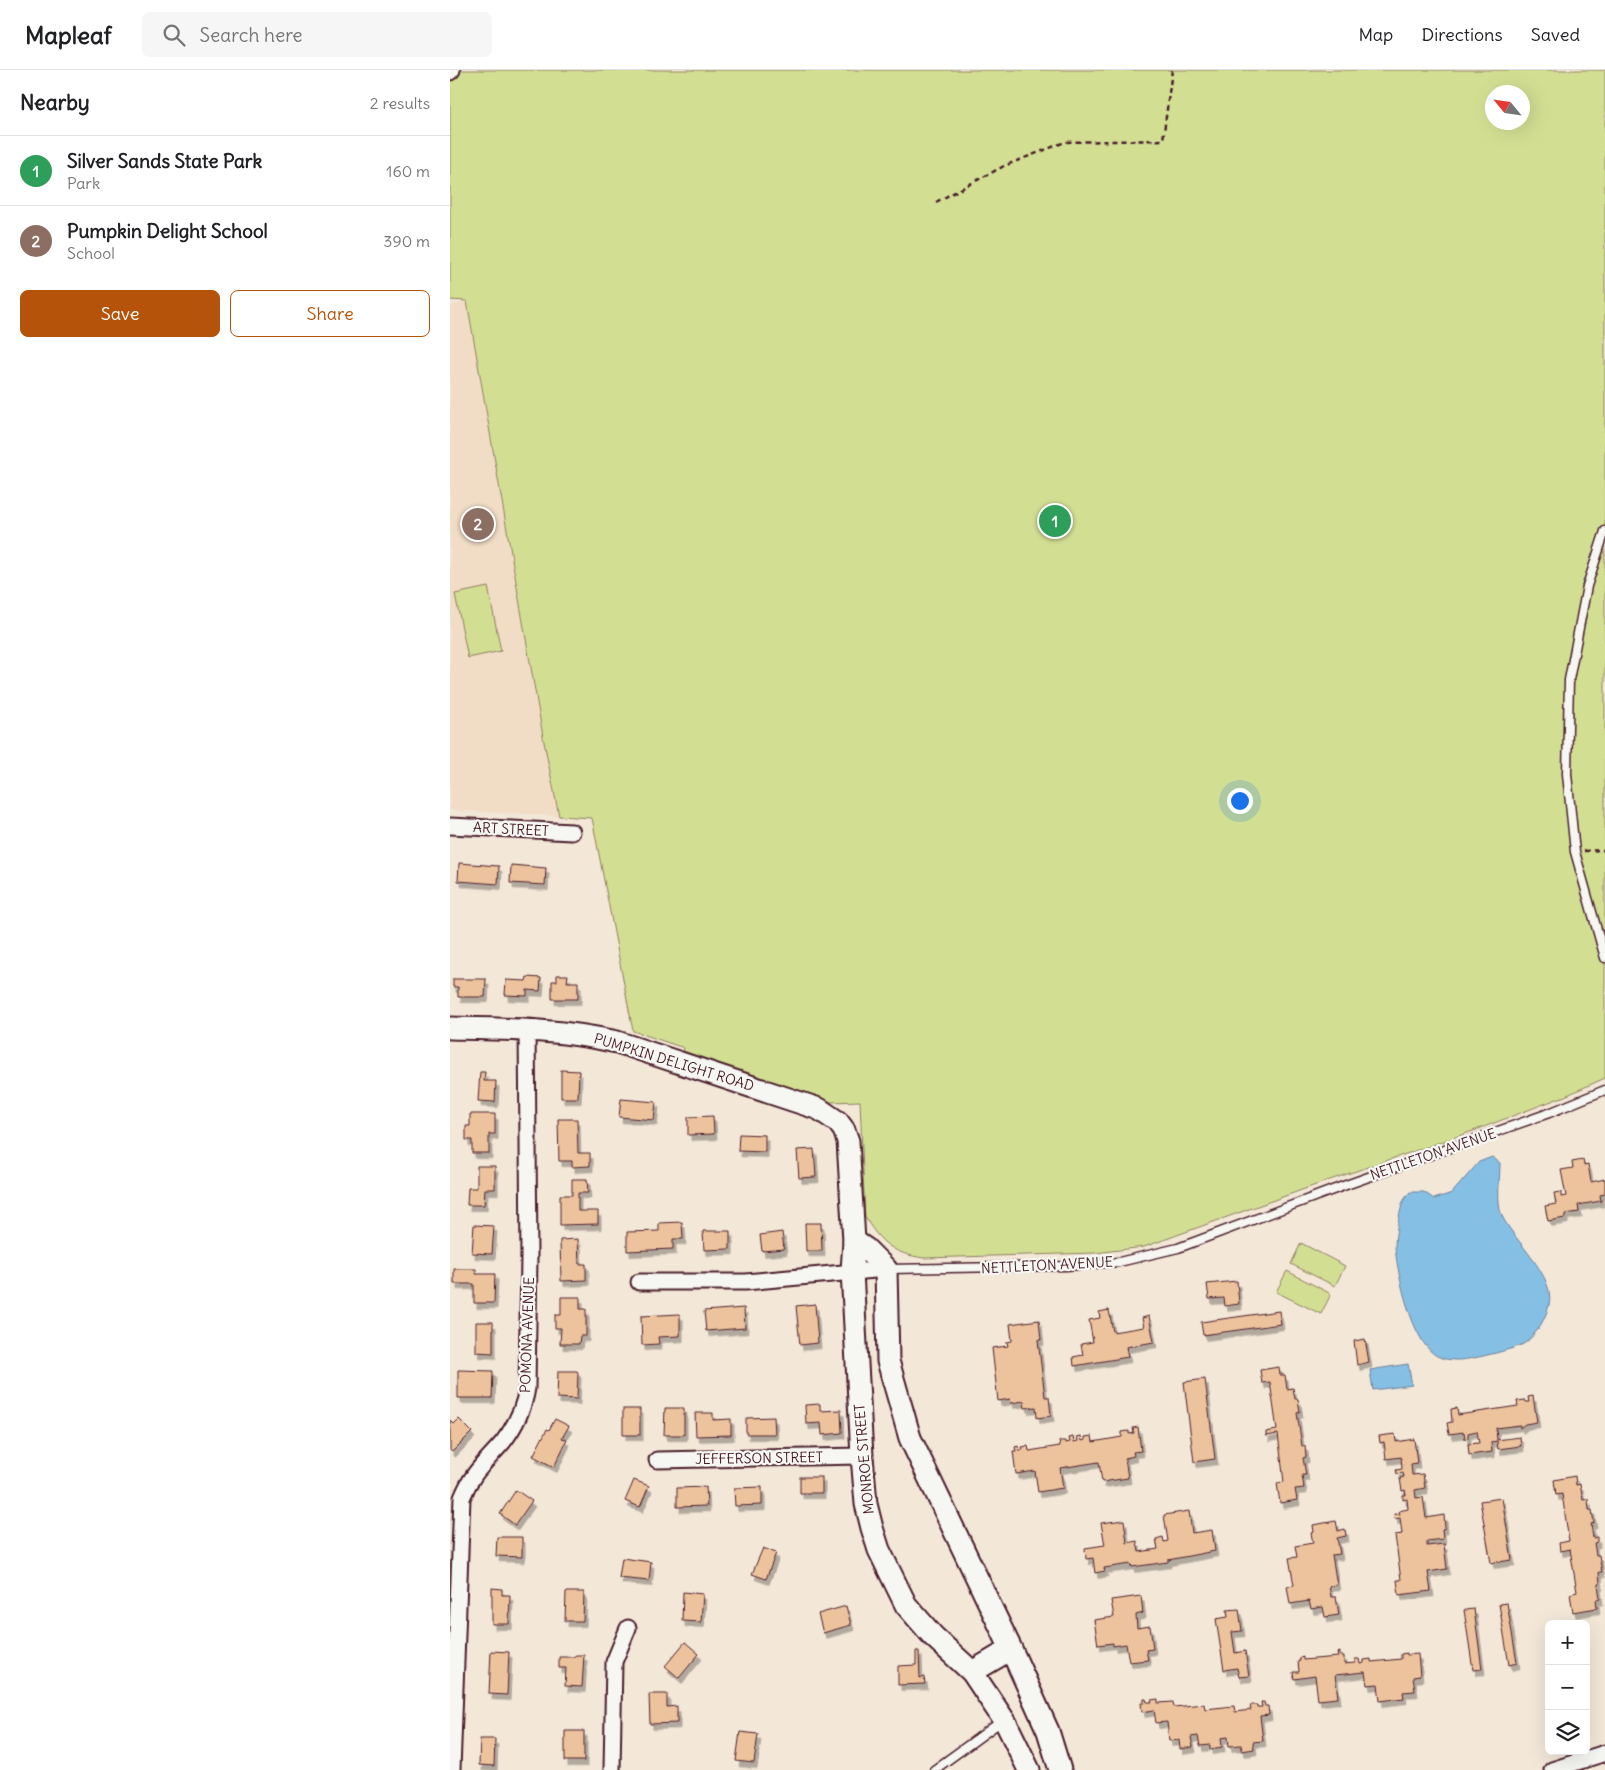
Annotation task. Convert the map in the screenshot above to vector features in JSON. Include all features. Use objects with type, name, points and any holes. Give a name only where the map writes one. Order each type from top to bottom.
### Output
[{"type":"street","name":"ART STREET","points":[[450,826],[572,832]]},
{"type":"street","name":"PUMPKIN DELIGHT ROAD","points":[[450,1028],[527,1029],[570,1033],[617,1042],[819,1109],[830,1115],[844,1130],[848,1141]]},
{"type":"street","name":"POMONA AVENUE","points":[[452,1770],[462,1498],[474,1474],[503,1442],[514,1426],[524,1405],[527,1388],[527,1029]]},
{"type":"street","name":"MONROE STREET","points":[[848,1141],[854,1241],[852,1271],[862,1456],[866,1504],[872,1528],[899,1591],[916,1618],[972,1672],[1004,1719],[1029,1770]]},
{"type":"street","points":[[854,1241],[866,1249],[886,1269],[888,1361],[910,1438],[1048,1731],[1060,1770]]},
{"type":"street","name":"NETTLETON AVENUE","points":[[639,1282],[746,1282],[886,1269]]},
{"type":"street","name":"JEFFERSON STREET","points":[[657,1460],[862,1456]]},
{"type":"street","points":[[612,1770],[614,1662],[628,1628]]},
{"type":"street","points":[[972,1672],[1011,1650]]},
{"type":"street","points":[[1552,1770],[1605,1753]]},
{"type":"lane","points":[[1605,531],[1587,586],[1569,680],[1567,774],[1574,852],[1605,958]]},
{"type":"lane","name":"NETTLETON AVENUE","points":[[886,1269],[1066,1266],[1119,1262],[1178,1248],[1346,1185],[1549,1113],[1605,1090]]},
{"type":"lane","points":[[934,1770],[1004,1719]]},
{"type":"path","points":[[936,202],[1004,166],[1065,142],[1163,140],[1172,70]]},
{"type":"path","points":[[1574,852],[1605,850]]},
{"type":"shaded area","points":[[467,301],[544,742],[559,816],[450,810],[450,306]]},
{"type":"green space","points":[[450,70],[1605,70],[1605,1078],[1565,1096],[1473,1131],[1144,1247],[1095,1253],[924,1258],[904,1254],[889,1246],[876,1234],[865,1217],[860,1101],[831,1102],[683,1051],[684,1048],[633,1031],[592,818],[559,816],[544,742],[467,301],[450,300]]},
{"type":"green space","points":[[488,587],[501,651],[468,658],[455,594]]},
{"type":"green space","points":[[1301,1243],[1345,1266],[1335,1286],[1291,1264]]},
{"type":"green space","points":[[1287,1271],[1331,1294],[1321,1314],[1276,1292]]},
{"type":"water","points":[[1492,1157],[1500,1163],[1500,1211],[1508,1226],[1533,1259],[1546,1282],[1549,1305],[1540,1326],[1525,1343],[1470,1359],[1444,1359],[1428,1349],[1413,1323],[1407,1306],[1395,1246],[1396,1231],[1403,1201],[1410,1192],[1424,1192],[1434,1199],[1452,1193],[1479,1162]]},
{"type":"water","points":[[1408,1364],[1412,1385],[1373,1390],[1370,1370]]},
{"type":"building","points":[[459,863],[499,866],[498,884],[458,881]]},
{"type":"building","points":[[511,865],[546,868],[545,885],[510,883]]},
{"type":"building","points":[[557,975],[568,975],[567,982],[578,982],[578,999],[552,999],[552,981],[557,981]]},
{"type":"building","points":[[527,977],[541,978],[540,991],[527,990],[527,996],[505,995],[506,980],[526,981]]},
{"type":"building","points":[[453,979],[486,979],[485,997],[458,997],[458,987],[453,987]]},
{"type":"building","points":[[561,1070],[579,1071],[578,1098],[561,1098]]},
{"type":"building","points":[[480,1072],[485,1072],[484,1081],[496,1081],[495,1102],[478,1101]]},
{"type":"building","points":[[621,1099],[656,1102],[654,1120],[619,1117]]},
{"type":"building","points":[[470,1114],[495,1114],[495,1134],[489,1134],[489,1153],[472,1153],[472,1140],[466,1140],[466,1126],[470,1126]]},
{"type":"building","points":[[713,1116],[714,1134],[688,1135],[688,1117]]},
{"type":"building","points":[[558,1119],[577,1119],[578,1153],[590,1153],[590,1166],[572,1167],[572,1161],[559,1161]]},
{"type":"building","points":[[739,1134],[765,1135],[765,1152],[738,1151]]},
{"type":"building","points":[[814,1149],[816,1177],[799,1178],[797,1150]]},
{"type":"building","points":[[1583,1160],[1584,1165],[1588,1164],[1591,1182],[1605,1179],[1605,1194],[1600,1195],[1601,1201],[1578,1205],[1579,1212],[1565,1214],[1565,1218],[1548,1221],[1545,1206],[1556,1204],[1554,1193],[1561,1192],[1561,1197],[1566,1196],[1561,1170],[1573,1168],[1572,1162]]},
{"type":"building","points":[[477,1166],[495,1166],[495,1189],[485,1189],[484,1205],[467,1205],[468,1188],[477,1188]]},
{"type":"building","points":[[572,1179],[587,1179],[588,1193],[578,1193],[578,1211],[598,1211],[598,1224],[560,1225],[560,1195],[572,1195]]},
{"type":"building","points":[[682,1222],[683,1239],[673,1239],[673,1249],[627,1251],[627,1232],[659,1231],[659,1223]]},
{"type":"building","points":[[805,1223],[821,1223],[822,1251],[806,1251]]},
{"type":"building","points":[[474,1225],[494,1226],[492,1254],[472,1253]]},
{"type":"building","points":[[703,1231],[730,1231],[730,1249],[704,1250]]},
{"type":"building","points":[[782,1232],[784,1249],[762,1251],[760,1235]]},
{"type":"building","points":[[578,1239],[579,1264],[586,1264],[586,1280],[561,1281],[560,1240]]},
{"type":"building","points":[[454,1269],[476,1269],[476,1274],[495,1274],[494,1303],[474,1303],[474,1284],[454,1284]]},
{"type":"building","points":[[1237,1281],[1239,1304],[1225,1306],[1224,1298],[1209,1299],[1207,1284]]},
{"type":"building","points":[[561,1297],[580,1297],[580,1309],[586,1309],[586,1336],[580,1336],[579,1344],[560,1344],[561,1328],[555,1328],[555,1315],[561,1315]]},
{"type":"building","points":[[815,1304],[818,1343],[800,1345],[796,1306]]},
{"type":"building","points":[[744,1308],[745,1328],[706,1331],[704,1311]]},
{"type":"building","points":[[1109,1310],[1113,1332],[1144,1327],[1142,1318],[1149,1316],[1154,1342],[1126,1347],[1128,1357],[1074,1366],[1073,1357],[1083,1355],[1081,1344],[1093,1342],[1089,1320],[1100,1318],[1099,1312]]},
{"type":"building","points":[[1279,1311],[1281,1324],[1203,1335],[1201,1322]]},
{"type":"building","points":[[680,1314],[680,1336],[658,1337],[659,1344],[642,1345],[641,1316]]},
{"type":"building","points":[[1039,1320],[1041,1340],[1038,1340],[1045,1397],[1049,1397],[1051,1416],[1037,1418],[1036,1407],[1025,1408],[1024,1401],[1011,1403],[1010,1399],[998,1401],[992,1348],[1008,1346],[1007,1342],[1012,1341],[1010,1324]]},
{"type":"building","points":[[476,1322],[493,1322],[493,1353],[476,1352]]},
{"type":"building","points":[[1365,1339],[1369,1362],[1357,1365],[1354,1341]]},
{"type":"building","points":[[1279,1367],[1280,1375],[1285,1375],[1287,1389],[1293,1388],[1295,1399],[1298,1399],[1300,1412],[1297,1413],[1302,1446],[1305,1446],[1306,1457],[1303,1458],[1306,1475],[1302,1475],[1304,1488],[1295,1489],[1297,1500],[1280,1503],[1277,1483],[1284,1482],[1278,1434],[1266,1436],[1266,1432],[1277,1430],[1270,1382],[1262,1383],[1260,1370]]},
{"type":"building","points":[[458,1370],[493,1371],[492,1398],[458,1398]]},
{"type":"building","points":[[558,1371],[577,1371],[577,1399],[557,1398]]},
{"type":"building","points":[[1205,1379],[1215,1459],[1194,1462],[1184,1382]]},
{"type":"building","points":[[1533,1396],[1537,1422],[1525,1424],[1520,1428],[1520,1425],[1496,1428],[1497,1440],[1520,1437],[1521,1446],[1498,1449],[1497,1441],[1491,1442],[1492,1452],[1469,1455],[1468,1444],[1479,1443],[1477,1431],[1468,1433],[1468,1438],[1465,1439],[1464,1432],[1449,1434],[1447,1423],[1452,1422],[1451,1409],[1457,1408],[1458,1415],[1518,1406],[1517,1401],[1525,1400],[1529,1402],[1528,1397]]},
{"type":"building","points":[[820,1404],[820,1411],[841,1410],[842,1433],[822,1435],[821,1423],[806,1424],[805,1405]]},
{"type":"building","points":[[665,1408],[684,1408],[684,1435],[664,1435]]},
{"type":"building","points":[[623,1409],[640,1409],[640,1435],[623,1435]]},
{"type":"building","points":[[695,1413],[713,1413],[713,1420],[731,1419],[731,1435],[696,1436]]},
{"type":"building","points":[[774,1417],[775,1434],[746,1434],[746,1418]]},
{"type":"building","points":[[459,1419],[472,1432],[452,1452],[450,1450],[450,1420],[454,1424]]},
{"type":"building","points":[[555,1419],[569,1426],[562,1438],[567,1440],[554,1467],[533,1456],[547,1429],[549,1430]]},
{"type":"building","points":[[1138,1427],[1141,1451],[1133,1452],[1134,1456],[1125,1458],[1128,1478],[1102,1482],[1099,1462],[1060,1468],[1063,1488],[1038,1492],[1035,1471],[1016,1474],[1013,1451],[1016,1451],[1015,1447],[1018,1446],[1019,1450],[1023,1450],[1022,1447],[1028,1446],[1029,1451],[1060,1446],[1059,1441],[1070,1442],[1069,1438],[1073,1437],[1074,1442],[1078,1441],[1077,1437],[1081,1436],[1082,1441],[1085,1440],[1085,1437],[1092,1436],[1093,1442],[1122,1437],[1122,1432],[1129,1431],[1129,1434],[1134,1433],[1133,1428]]},
{"type":"building","points":[[1395,1434],[1396,1442],[1414,1439],[1417,1463],[1411,1464],[1412,1475],[1423,1474],[1425,1488],[1415,1490],[1416,1498],[1423,1497],[1426,1518],[1444,1515],[1445,1528],[1442,1529],[1443,1539],[1427,1541],[1427,1546],[1444,1544],[1447,1569],[1428,1572],[1431,1591],[1399,1595],[1397,1580],[1401,1580],[1395,1535],[1402,1534],[1400,1518],[1395,1519],[1394,1514],[1400,1514],[1399,1511],[1408,1509],[1407,1499],[1403,1500],[1403,1495],[1406,1495],[1405,1490],[1402,1491],[1400,1478],[1404,1477],[1403,1473],[1397,1474],[1396,1470],[1402,1469],[1401,1457],[1386,1459],[1384,1442],[1380,1443],[1379,1436]]},
{"type":"building","points":[[1575,1476],[1576,1485],[1580,1484],[1583,1500],[1588,1499],[1589,1510],[1592,1510],[1594,1523],[1591,1524],[1593,1538],[1597,1537],[1597,1542],[1594,1543],[1596,1555],[1599,1555],[1602,1572],[1599,1572],[1600,1599],[1596,1600],[1597,1608],[1573,1612],[1570,1594],[1577,1592],[1570,1549],[1560,1551],[1559,1543],[1569,1541],[1562,1494],[1556,1495],[1554,1480]]},
{"type":"building","points":[[800,1477],[822,1477],[822,1493],[800,1493]]},
{"type":"building","points":[[634,1480],[649,1486],[640,1507],[625,1501]]},
{"type":"building","points":[[706,1487],[707,1506],[677,1507],[677,1488]]},
{"type":"building","points":[[762,1487],[762,1505],[735,1506],[734,1488]]},
{"type":"building","points":[[516,1490],[532,1501],[515,1525],[500,1514]]},
{"type":"building","points":[[1502,1498],[1512,1560],[1491,1563],[1480,1501]]},
{"type":"building","points":[[1189,1511],[1192,1533],[1212,1530],[1215,1551],[1168,1560],[1168,1562],[1132,1567],[1131,1564],[1104,1568],[1105,1571],[1095,1573],[1093,1558],[1086,1559],[1085,1548],[1105,1545],[1101,1523],[1124,1520],[1127,1543],[1137,1541],[1139,1552],[1158,1549],[1156,1539],[1163,1537],[1164,1542],[1168,1541],[1164,1515]]},
{"type":"building","points":[[1336,1521],[1338,1531],[1345,1529],[1346,1536],[1337,1538],[1340,1554],[1332,1555],[1337,1585],[1329,1586],[1331,1597],[1336,1597],[1339,1615],[1325,1617],[1323,1607],[1311,1609],[1309,1601],[1290,1604],[1287,1586],[1294,1585],[1289,1558],[1297,1557],[1295,1546],[1313,1543],[1311,1533],[1314,1532],[1313,1525]]},
{"type":"building","points":[[497,1537],[522,1537],[522,1557],[496,1556]]},
{"type":"building","points":[[763,1548],[776,1553],[766,1579],[752,1574]]},
{"type":"building","points":[[622,1558],[651,1562],[649,1581],[619,1578]]},
{"type":"building","points":[[492,1588],[502,1589],[502,1595],[510,1595],[509,1624],[492,1624]]},
{"type":"building","points":[[566,1592],[584,1592],[583,1621],[565,1621]]},
{"type":"building","points":[[683,1592],[703,1594],[701,1622],[682,1621]]},
{"type":"building","points":[[1141,1596],[1143,1613],[1136,1615],[1137,1628],[1150,1626],[1153,1649],[1146,1650],[1148,1660],[1129,1662],[1126,1644],[1113,1646],[1113,1643],[1098,1645],[1094,1620],[1114,1617],[1111,1600]]},
{"type":"building","points":[[1507,1603],[1517,1663],[1509,1665],[1499,1604]]},
{"type":"building","points":[[846,1606],[851,1625],[823,1633],[818,1614]]},
{"type":"building","points":[[1239,1609],[1242,1631],[1232,1632],[1235,1653],[1245,1651],[1249,1676],[1239,1677],[1237,1668],[1224,1670],[1216,1619],[1228,1617],[1227,1610]]},
{"type":"building","points":[[1474,1609],[1482,1669],[1473,1670],[1464,1610]]},
{"type":"building","points":[[685,1642],[699,1654],[679,1678],[665,1666]]},
{"type":"building","points":[[491,1651],[509,1652],[507,1695],[489,1694]]},
{"type":"building","points":[[916,1651],[919,1651],[920,1678],[924,1677],[925,1684],[898,1685],[898,1666],[916,1665]]},
{"type":"building","points":[[1340,1652],[1340,1656],[1344,1656],[1344,1664],[1355,1663],[1355,1659],[1359,1659],[1360,1664],[1364,1663],[1364,1660],[1371,1659],[1371,1662],[1401,1659],[1401,1654],[1418,1654],[1420,1676],[1413,1677],[1415,1691],[1403,1692],[1404,1698],[1380,1701],[1378,1684],[1367,1685],[1365,1672],[1335,1675],[1338,1698],[1318,1700],[1315,1676],[1294,1679],[1293,1672],[1299,1672],[1298,1661],[1300,1661],[1300,1658],[1303,1657],[1303,1660],[1338,1657],[1337,1653]]},
{"type":"building","points":[[584,1655],[582,1687],[565,1686],[566,1668],[559,1668],[559,1657],[573,1657]]},
{"type":"building","points":[[649,1694],[667,1694],[667,1707],[677,1706],[677,1723],[650,1724]]},
{"type":"building","points":[[1144,1699],[1147,1702],[1158,1699],[1158,1703],[1173,1702],[1174,1707],[1204,1704],[1205,1709],[1234,1706],[1235,1712],[1251,1710],[1250,1705],[1262,1707],[1261,1702],[1264,1702],[1265,1706],[1268,1706],[1269,1715],[1260,1716],[1263,1741],[1253,1742],[1254,1749],[1242,1751],[1241,1745],[1229,1746],[1228,1737],[1221,1738],[1222,1747],[1210,1749],[1210,1745],[1200,1746],[1198,1736],[1191,1737],[1193,1747],[1180,1749],[1179,1740],[1169,1741],[1167,1722],[1156,1723],[1154,1710],[1142,1712],[1141,1703],[1144,1703]]},
{"type":"building","points":[[565,1731],[584,1731],[584,1761],[565,1761]]},
{"type":"building","points":[[740,1732],[758,1734],[754,1763],[736,1761]]},
{"type":"building","points":[[480,1739],[495,1739],[494,1766],[479,1765]]},
{"type":"place","name":"Silver Sands State Park","points":[[1055,521]]},
{"type":"place","name":"Pumpkin Delight School","points":[[478,524]]}]
